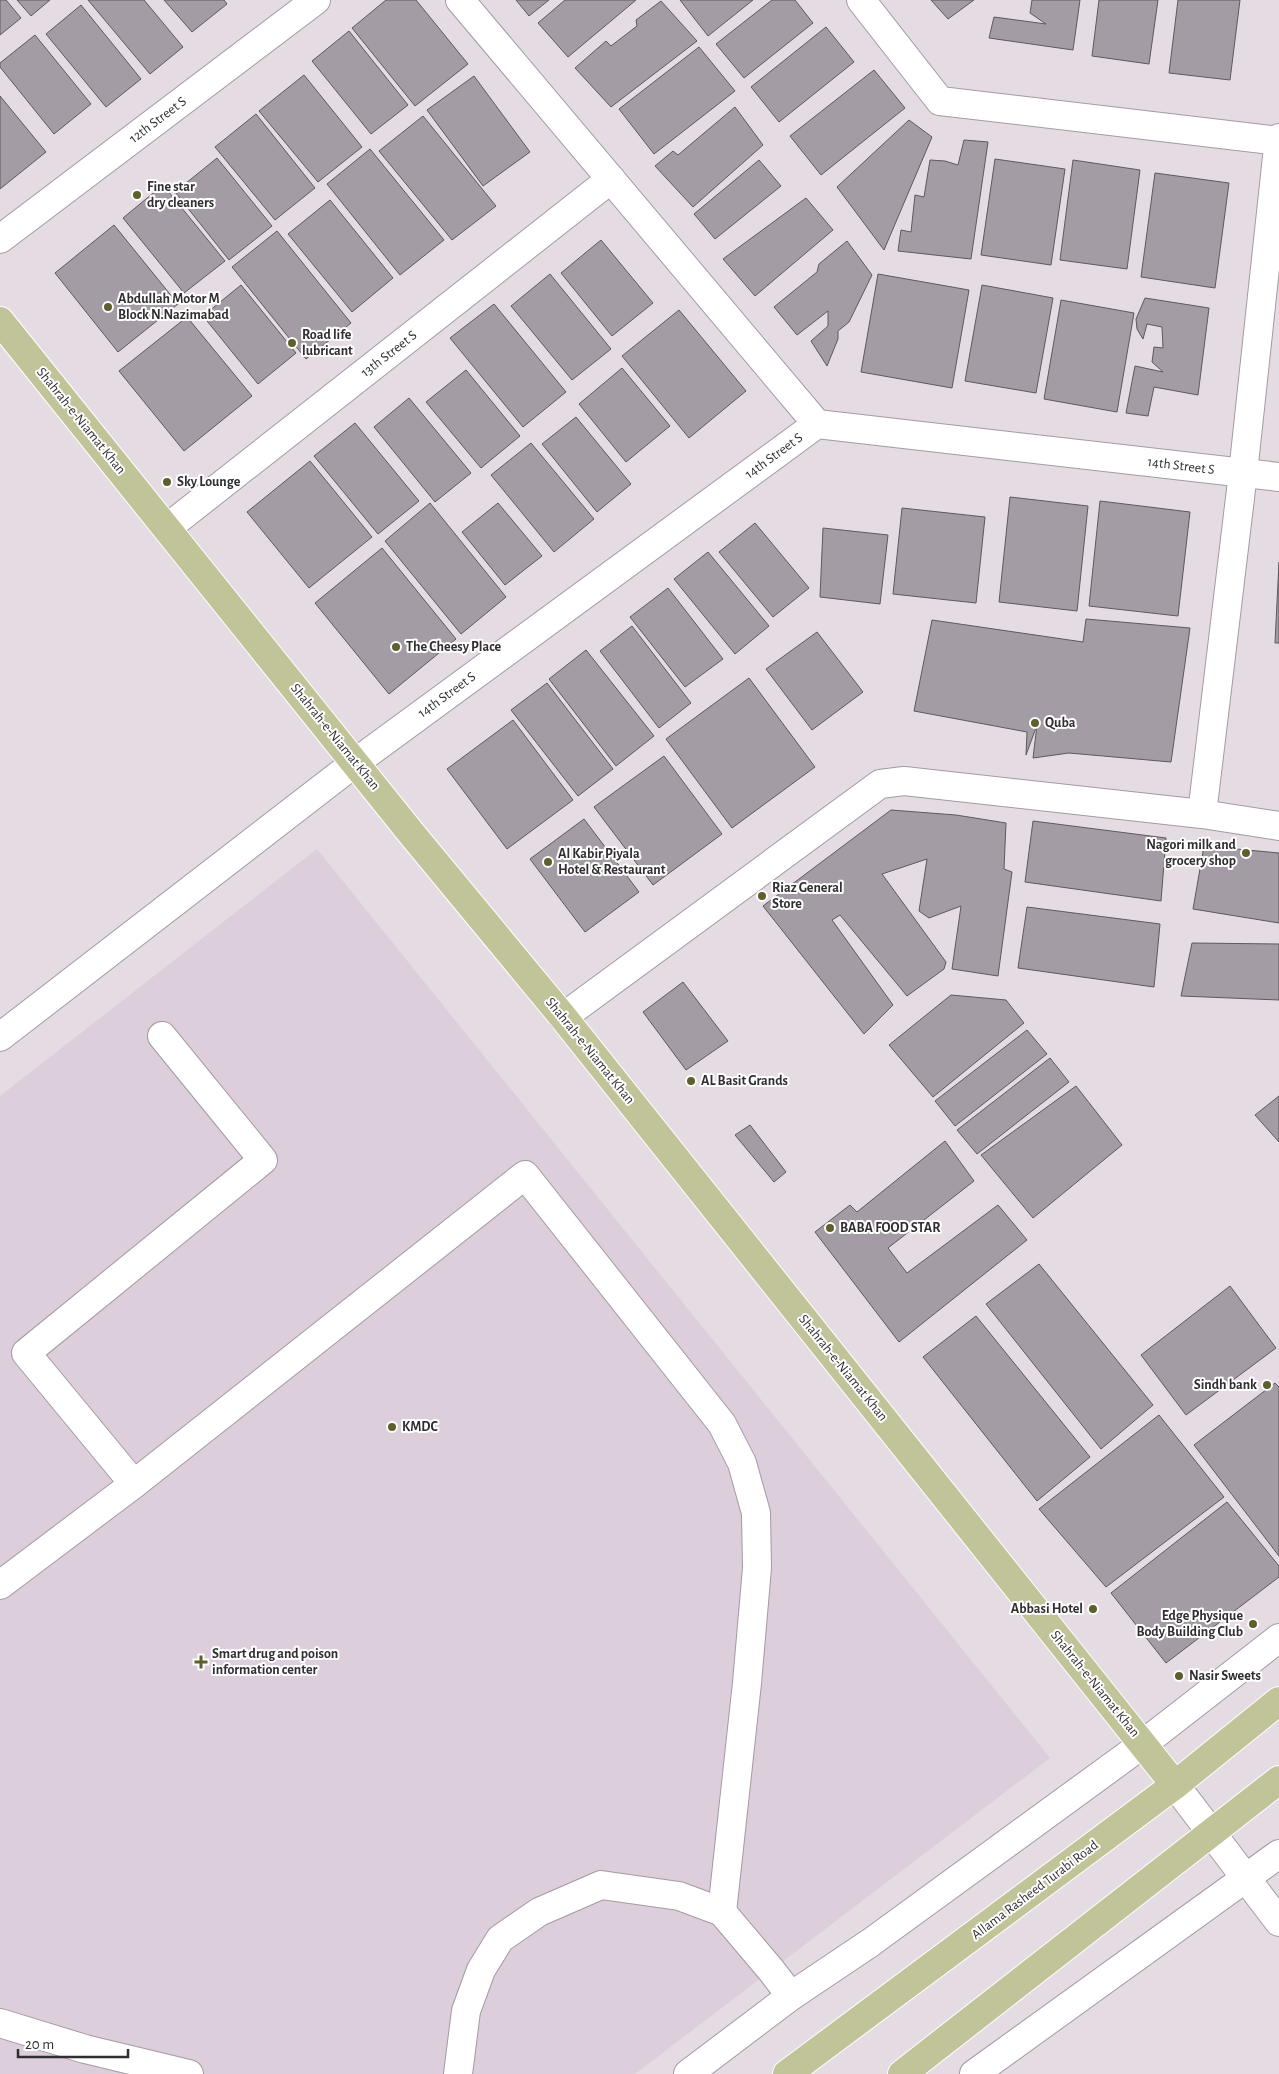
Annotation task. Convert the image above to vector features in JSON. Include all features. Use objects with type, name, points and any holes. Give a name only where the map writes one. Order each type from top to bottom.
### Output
[{"type":"main road","name":"Shahrah-e-Niamat Khan","points":[[0,321],[418,841],[563,1017],[1175,1786]]},
{"type":"main road","name":"Allama Rasheed Turabi Road","points":[[787,2074],[1175,1786],[1279,1701]]},
{"type":"main road","points":[[902,2074],[1279,1780]]},
{"type":"street","name":"12th Street S","points":[[0,239],[316,0]]},
{"type":"street","points":[[460,0],[817,424]]},
{"type":"street","points":[[861,0],[940,100],[1279,140],[1243,473],[1202,814]]},
{"type":"street","name":"13th Street S","points":[[167,528],[611,179]]},
{"type":"street","name":"14th Street S","points":[[0,1037],[356,762],[817,424],[1279,477]]},
{"type":"street","points":[[563,1017],[880,784],[904,781],[1202,814],[1279,826]]},
{"type":"street","points":[[134,1484],[26,1353],[263,1160],[162,1036]]},
{"type":"street","points":[[0,1585],[134,1484],[525,1175],[722,1424],[742,1463],[756,1513],[757,1568],[748,1674],[722,1912]]},
{"type":"street","points":[[688,2074],[791,1996],[870,1943],[1143,1744],[1279,1638]]},
{"type":"street","points":[[1175,1786],[1279,1922]]},
{"type":"street","points":[[974,2074],[1279,1854]]},
{"type":"street","points":[[458,2074],[466,2011],[481,1970],[500,1939],[539,1912],[601,1886],[679,1896],[722,1912],[791,1996]]},
{"type":"street","points":[[0,2023],[85,2050],[188,2074]]},
{"type":"shaded area","name":"KMDC","points":[[317,849],[1050,1758],[635,2074],[0,2074],[0,1096]]},
{"type":"building","points":[[0,0],[6,0],[21,18],[0,35]]},
{"type":"building","points":[[17,0],[50,0],[31,16]]},
{"type":"building","points":[[88,0],[144,0],[183,47],[150,74]]},
{"type":"building","points":[[164,0],[224,0],[227,4],[192,32]]},
{"type":"building","points":[[386,0],[416,0],[468,64],[415,106],[352,28]]},
{"type":"building","points":[[516,0],[549,0],[529,16]]},
{"type":"building","points":[[565,0],[636,0],[568,57],[538,23]]},
{"type":"building","points":[[680,0],[753,0],[708,36]]},
{"type":"building","points":[[772,0],[795,0],[813,23],[744,78],[716,44]]},
{"type":"building","points":[[931,0],[974,0],[948,19]]},
{"type":"building","points":[[1032,0],[1080,0],[1073,50],[989,38],[994,17],[1046,24],[1030,13]]},
{"type":"building","points":[[1099,0],[1158,0],[1149,64],[1092,56]]},
{"type":"building","points":[[1178,0],[1240,0],[1230,80],[1169,73]]},
{"type":"building","points":[[661,1],[697,41],[611,107],[575,68],[606,41],[611,46],[637,26],[636,20]]},
{"type":"building","points":[[81,5],[141,79],[106,107],[46,34]]},
{"type":"building","points":[[826,27],[854,62],[779,122],[751,87]]},
{"type":"building","points":[[349,31],[408,105],[371,134],[312,61]]},
{"type":"building","points":[[35,35],[91,104],[54,134],[0,67],[0,63]]},
{"type":"building","points":[[699,47],[735,91],[654,154],[619,109]]},
{"type":"building","points":[[874,70],[905,108],[821,175],[790,136]]},
{"type":"building","points":[[304,75],[362,147],[318,182],[259,111]]},
{"type":"building","points":[[474,76],[530,152],[483,186],[427,110]]},
{"type":"building","points":[[0,96],[46,152],[0,189]]},
{"type":"building","points":[[735,107],[763,145],[693,207],[655,166],[673,151],[678,155]]},
{"type":"building","points":[[256,114],[315,188],[275,220],[215,147]]},
{"type":"building","points":[[423,116],[496,206],[452,240],[379,151]]},
{"type":"building","points":[[909,120],[932,137],[884,250],[837,187]]},
{"type":"building","points":[[964,140],[988,142],[971,259],[898,251],[901,230],[911,232],[915,195],[924,197],[930,160],[945,161],[958,165]]},
{"type":"building","points":[[370,149],[444,240],[400,275],[327,184]]},
{"type":"building","points":[[217,158],[272,226],[229,260],[175,192]]},
{"type":"building","points":[[995,159],[1065,169],[1051,265],[981,255]]},
{"type":"building","points":[[759,160],[781,186],[715,239],[694,214]]},
{"type":"building","points":[[1073,160],[1140,170],[1127,269],[1060,260]]},
{"type":"building","points":[[1155,173],[1229,183],[1215,288],[1141,277]]},
{"type":"building","points":[[163,185],[225,261],[184,293],[123,218]]},
{"type":"building","points":[[806,198],[833,230],[755,296],[723,259]]},
{"type":"building","points":[[330,200],[393,278],[352,312],[288,234]]},
{"type":"building","points":[[114,225],[178,304],[118,352],[55,273]]},
{"type":"building","points":[[277,231],[351,323],[306,359],[232,267]]},
{"type":"building","points":[[601,240],[653,303],[612,336],[561,273]]},
{"type":"building","points":[[847,241],[872,275],[849,322],[838,331],[838,339],[827,366],[811,341],[828,326],[828,311],[797,335],[774,307],[817,272],[819,264]]},
{"type":"building","points":[[550,274],[611,349],[572,380],[511,306]]},
{"type":"building","points":[[878,274],[969,290],[952,388],[861,372]]},
{"type":"building","points":[[241,285],[296,353],[258,384],[203,316]]},
{"type":"building","points":[[982,285],[1053,298],[1036,393],[965,381]]},
{"type":"building","points":[[1145,298],[1209,308],[1198,395],[1154,387],[1148,416],[1126,413],[1135,366],[1163,372],[1152,362],[1154,347],[1163,348],[1162,327],[1147,324],[1143,339],[1137,329],[1136,319]]},
{"type":"building","points":[[1061,300],[1134,313],[1117,412],[1044,399]]},
{"type":"building","points":[[494,304],[566,392],[523,427],[450,338]]},
{"type":"building","points":[[679,310],[746,391],[689,438],[622,356]]},
{"type":"building","points":[[187,317],[252,396],[184,451],[119,371]]},
{"type":"building","points":[[622,368],[670,426],[626,462],[579,404]]},
{"type":"building","points":[[466,370],[520,436],[481,468],[426,402]]},
{"type":"building","points":[[409,398],[471,473],[435,502],[374,427]]},
{"type":"building","points":[[576,417],[631,484],[597,512],[542,444]]},
{"type":"building","points":[[355,423],[419,501],[378,534],[314,456]]},
{"type":"building","points":[[531,443],[594,519],[554,552],[491,475]]},
{"type":"building","points":[[310,461],[372,537],[309,588],[247,512]]},
{"type":"building","points":[[1010,497],[1088,506],[1077,611],[999,602]]},
{"type":"building","points":[[1100,501],[1190,512],[1178,616],[1089,606]]},
{"type":"building","points":[[430,503],[506,597],[461,634],[385,541]]},
{"type":"building","points":[[498,503],[542,556],[505,585],[462,532]]},
{"type":"building","points":[[902,508],[985,517],[976,603],[893,594]]},
{"type":"building","points":[[755,523],[809,588],[773,617],[719,552]]},
{"type":"building","points":[[823,528],[888,535],[880,604],[820,597]]},
{"type":"building","points":[[382,548],[456,639],[389,694],[315,603]]},
{"type":"building","points":[[708,552],[769,626],[735,654],[674,579]]},
{"type":"building","points":[[1279,562],[1279,643],[1275,643]]},
{"type":"building","points":[[668,588],[723,659],[685,687],[630,617]]},
{"type":"building","points":[[1086,619],[1190,628],[1171,762],[1069,753],[1033,758],[1037,725],[1026,755],[1027,732],[914,711],[932,620],[1083,642]]},
{"type":"building","points":[[632,626],[691,703],[659,728],[600,651]]},
{"type":"building","points":[[817,632],[863,692],[812,730],[766,669]]},
{"type":"building","points":[[586,650],[654,736],[616,766],[549,679]]},
{"type":"building","points":[[749,678],[815,767],[732,828],[666,739]]},
{"type":"building","points":[[547,683],[613,769],[578,796],[511,710]]},
{"type":"building","points":[[513,720],[573,800],[507,849],[447,769]]},
{"type":"building","points":[[664,756],[722,834],[653,885],[594,807]]},
{"type":"building","points":[[891,810],[956,815],[1006,823],[1004,869],[1012,872],[998,976],[952,969],[961,906],[929,918],[919,911],[927,859],[882,874],[946,962],[944,969],[907,996],[840,915],[832,920],[893,1005],[864,1034],[763,906]]},
{"type":"building","points":[[584,819],[639,892],[585,932],[530,859]]},
{"type":"building","points":[[1033,821],[1166,838],[1161,901],[1025,882]]},
{"type":"building","points":[[1204,846],[1279,853],[1279,923],[1193,909]]},
{"type":"building","points":[[1027,907],[1160,924],[1154,987],[1018,968]]},
{"type":"building","points":[[1192,943],[1279,944],[1279,1000],[1181,996]]},
{"type":"building","points":[[683,982],[728,1041],[686,1070],[643,1012]]},
{"type":"building","points":[[951,995],[1006,1000],[1024,1023],[933,1097],[889,1045]]},
{"type":"building","points":[[1027,1030],[1047,1054],[955,1126],[935,1101]]},
{"type":"building","points":[[1050,1058],[1069,1082],[977,1154],[957,1130]]},
{"type":"building","points":[[1076,1086],[1122,1145],[1033,1218],[981,1155]]},
{"type":"building","points":[[1279,1096],[1279,1142],[1255,1115]]},
{"type":"building","points":[[750,1125],[786,1172],[774,1182],[735,1135]]},
{"type":"building","points":[[945,1141],[974,1181],[888,1248],[907,1273],[998,1205],[1027,1240],[899,1342],[815,1232],[850,1205],[857,1212]]},
{"type":"building","points":[[1039,1264],[1153,1405],[1101,1449],[986,1304]]},
{"type":"building","points":[[1230,1286],[1276,1348],[1186,1415],[1141,1355]]},
{"type":"building","points":[[976,1316],[1090,1457],[1037,1501],[923,1357]]},
{"type":"building","points":[[1275,1383],[1279,1387],[1279,1556],[1194,1445]]},
{"type":"building","points":[[1159,1415],[1224,1497],[1106,1587],[1039,1509]]},
{"type":"building","points":[[1227,1502],[1279,1566],[1279,1577],[1166,1663],[1111,1593]]},
{"type":"place","name":"Fine star dry cleaners","points":[[137,195]]},
{"type":"place","name":"Abdullah Motor M Block N.Nazimabad","points":[[108,307]]},
{"type":"place","name":"Road life lubricant","points":[[292,343]]},
{"type":"place","name":"Sky Lounge","points":[[167,482]]},
{"type":"place","name":"The Cheesy Place","points":[[396,647]]},
{"type":"place","name":"Quba","points":[[1035,723]]},
{"type":"place","name":"Nagori milk and grocery shop","points":[[1246,853]]},
{"type":"place","name":"Al Kabir Piyala Hotel & Restaurant","points":[[548,862]]},
{"type":"place","name":"Riaz General Store","points":[[762,896]]},
{"type":"place","name":"AL Basit Grands","points":[[691,1081]]},
{"type":"place","name":"BABA FOOD STAR","points":[[830,1228]]},
{"type":"place","name":"Sindh bank","points":[[1267,1385]]},
{"type":"place","name":"KMDC","points":[[392,1427]]},
{"type":"place","name":"Abbasi Hotel","points":[[1093,1609]]},
{"type":"place","name":"Edge Physique Body Building Club","points":[[1253,1624]]},
{"type":"place","name":"Smart drug and poison information center","points":[[201,1662]]},
{"type":"place","name":"Nasir Sweets","points":[[1179,1676]]}]
